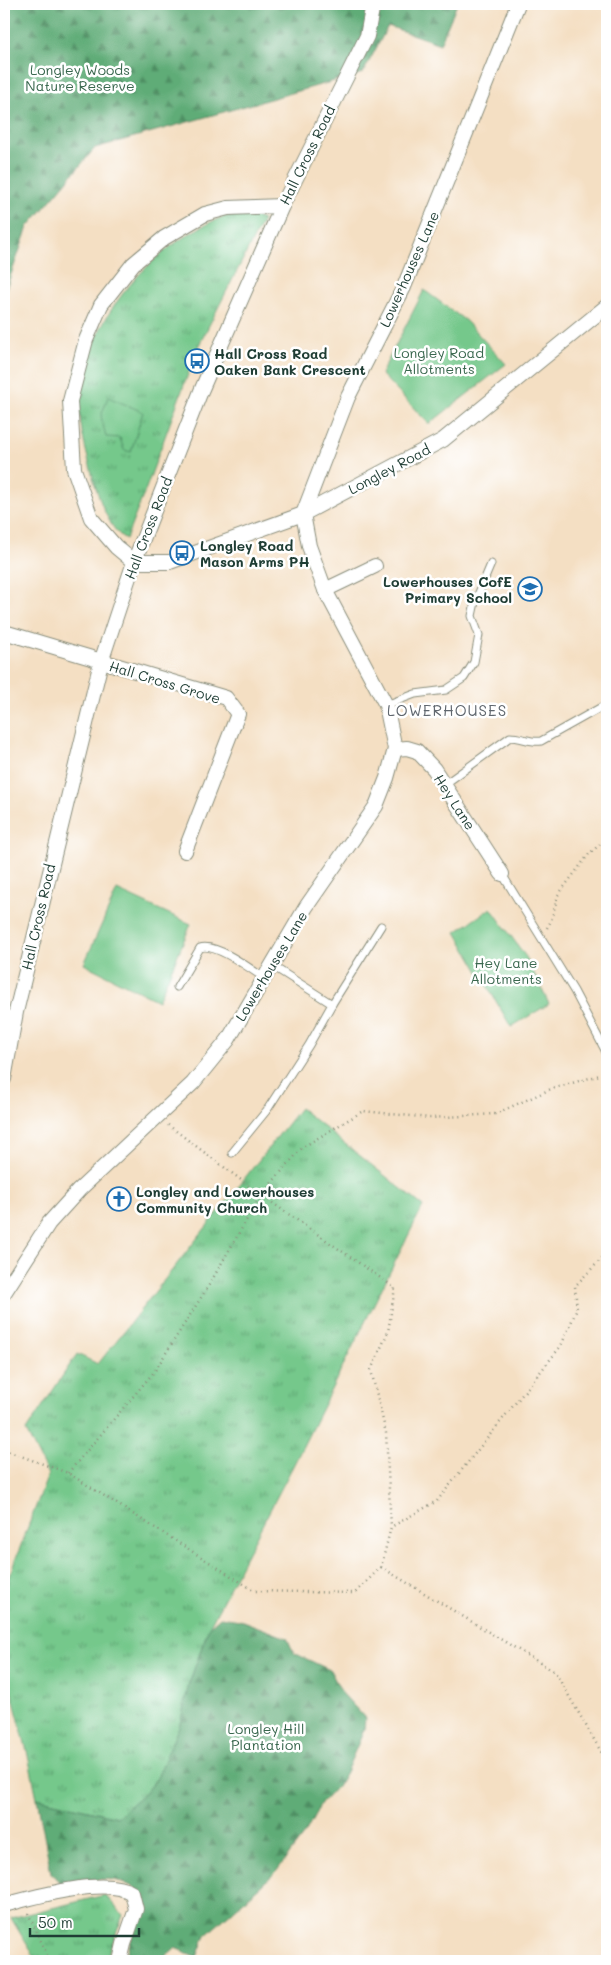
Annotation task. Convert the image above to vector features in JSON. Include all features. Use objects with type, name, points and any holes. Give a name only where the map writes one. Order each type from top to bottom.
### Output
[{"type":"street","name":"Hall Cross Road","points":[[4,1080],[16,1012],[100,662],[134,562],[201,391],[282,206],[367,36],[372,4]]},
{"type":"street","name":"Lowerhouses Lane","points":[[6,1283],[49,1223],[79,1190],[193,1083],[228,1040],[306,907],[376,806],[387,778],[395,749],[386,705],[325,590],[309,546],[303,514],[348,397],[404,287],[518,4]]},
{"type":"street","points":[[134,562],[116,547],[91,518],[74,469],[70,401],[86,340],[101,305],[133,264],[164,238],[205,214],[228,208],[282,206]]},
{"type":"street","name":"Longley Road","points":[[134,562],[170,562],[303,514],[443,440],[607,306]]},
{"type":"street","points":[[325,590],[375,566]]},
{"type":"street","name":"Hall Cross Grove","points":[[4,632],[226,698],[238,714],[184,851]]},
{"type":"street","name":"Hey Lane","points":[[395,749],[407,748],[417,751],[445,784],[502,874]]},
{"type":"street","points":[[4,1905],[67,1890],[94,1887],[124,1888],[132,1893],[136,1909],[120,1961]]},
{"type":"lane","points":[[386,705],[415,694],[446,690],[464,678],[474,662],[479,635],[472,616],[474,602],[492,564]]},
{"type":"lane","points":[[445,784],[510,738],[521,737],[536,742],[541,741],[607,704]]},
{"type":"lane","points":[[502,874],[574,991],[607,1054]]},
{"type":"lane","points":[[232,1153],[267,1110],[381,926]]},
{"type":"lane","points":[[177,987],[200,948],[204,946],[213,948],[249,967],[264,978]]},
{"type":"lane","points":[[271,966],[332,1004]]},
{"type":"path","points":[[541,938],[551,921],[558,895],[589,854],[607,838]]},
{"type":"path","points":[[68,1473],[154,1372],[210,1284],[261,1195],[303,1147],[363,1111],[430,1118],[495,1114],[551,1089],[607,1074]]},
{"type":"path","points":[[4,1450],[68,1473],[255,1591],[355,1593],[381,1567],[391,1528],[386,1432],[371,1370],[388,1332],[395,1288],[261,1195],[157,1117]]},
{"type":"path","points":[[391,1528],[437,1501],[561,1346],[577,1309],[575,1286],[607,1253]]},
{"type":"path","points":[[381,1567],[555,1672],[607,1762]]},
{"type":"path","points":[[22,1900],[50,1961]]},
{"type":"green space","name":"Longley Woods Nature Reserve","points":[[4,4],[457,4],[440,44],[388,26],[363,73],[95,148],[28,227],[4,294]]},
{"type":"green space","points":[[250,214],[263,220],[198,347],[126,539],[120,535],[110,522],[102,505],[85,446],[80,400],[87,360],[112,308],[130,284],[151,263],[174,244],[198,229],[223,217]]},
{"type":"green space","name":"Longley Road Allotments","points":[[424,290],[466,321],[506,364],[429,424],[381,374]]},
{"type":"green space","points":[[108,397],[143,412],[131,452],[124,450],[120,438],[106,437],[101,416]]},
{"type":"green space","points":[[117,890],[191,924],[158,1001],[84,964]]},
{"type":"green space","name":"Hey Lane Allotments","points":[[491,908],[526,957],[549,1004],[511,1027],[456,932]]},
{"type":"green space","points":[[300,1108],[423,1206],[293,1466],[209,1627],[189,1684],[180,1724],[157,1778],[143,1795],[118,1817],[37,1798],[4,1663],[4,1589],[48,1475],[26,1431],[77,1354],[98,1364]]},
{"type":"green space","name":"Longley Hill Plantation","points":[[220,1617],[240,1620],[287,1638],[294,1653],[330,1670],[342,1693],[365,1718],[364,1730],[346,1772],[337,1787],[321,1804],[306,1832],[276,1872],[205,1936],[197,1957],[175,1948],[160,1961],[124,1961],[145,1897],[126,1883],[116,1880],[106,1879],[62,1885],[51,1873],[37,1798],[117,1817],[143,1795],[157,1778],[180,1724],[189,1684],[209,1627]]},
{"type":"green space","points":[[105,1895],[123,1915],[106,1961],[37,1961],[11,1918]]},
{"type":"place","name":"Hall Cross Road Oaken Bank Crescent","points":[[197,361]]},
{"type":"place","name":"Longley Road Mason Arms PH","points":[[182,553]]},
{"type":"place","name":"Lowerhouses CofE Primary School","points":[[530,589]]},
{"type":"place","name":"Longley and Lowerhouses Community Church","points":[[119,1199]]},
{"type":"district","name":"LOWERHOUSES","points":[[447,710]]}]
